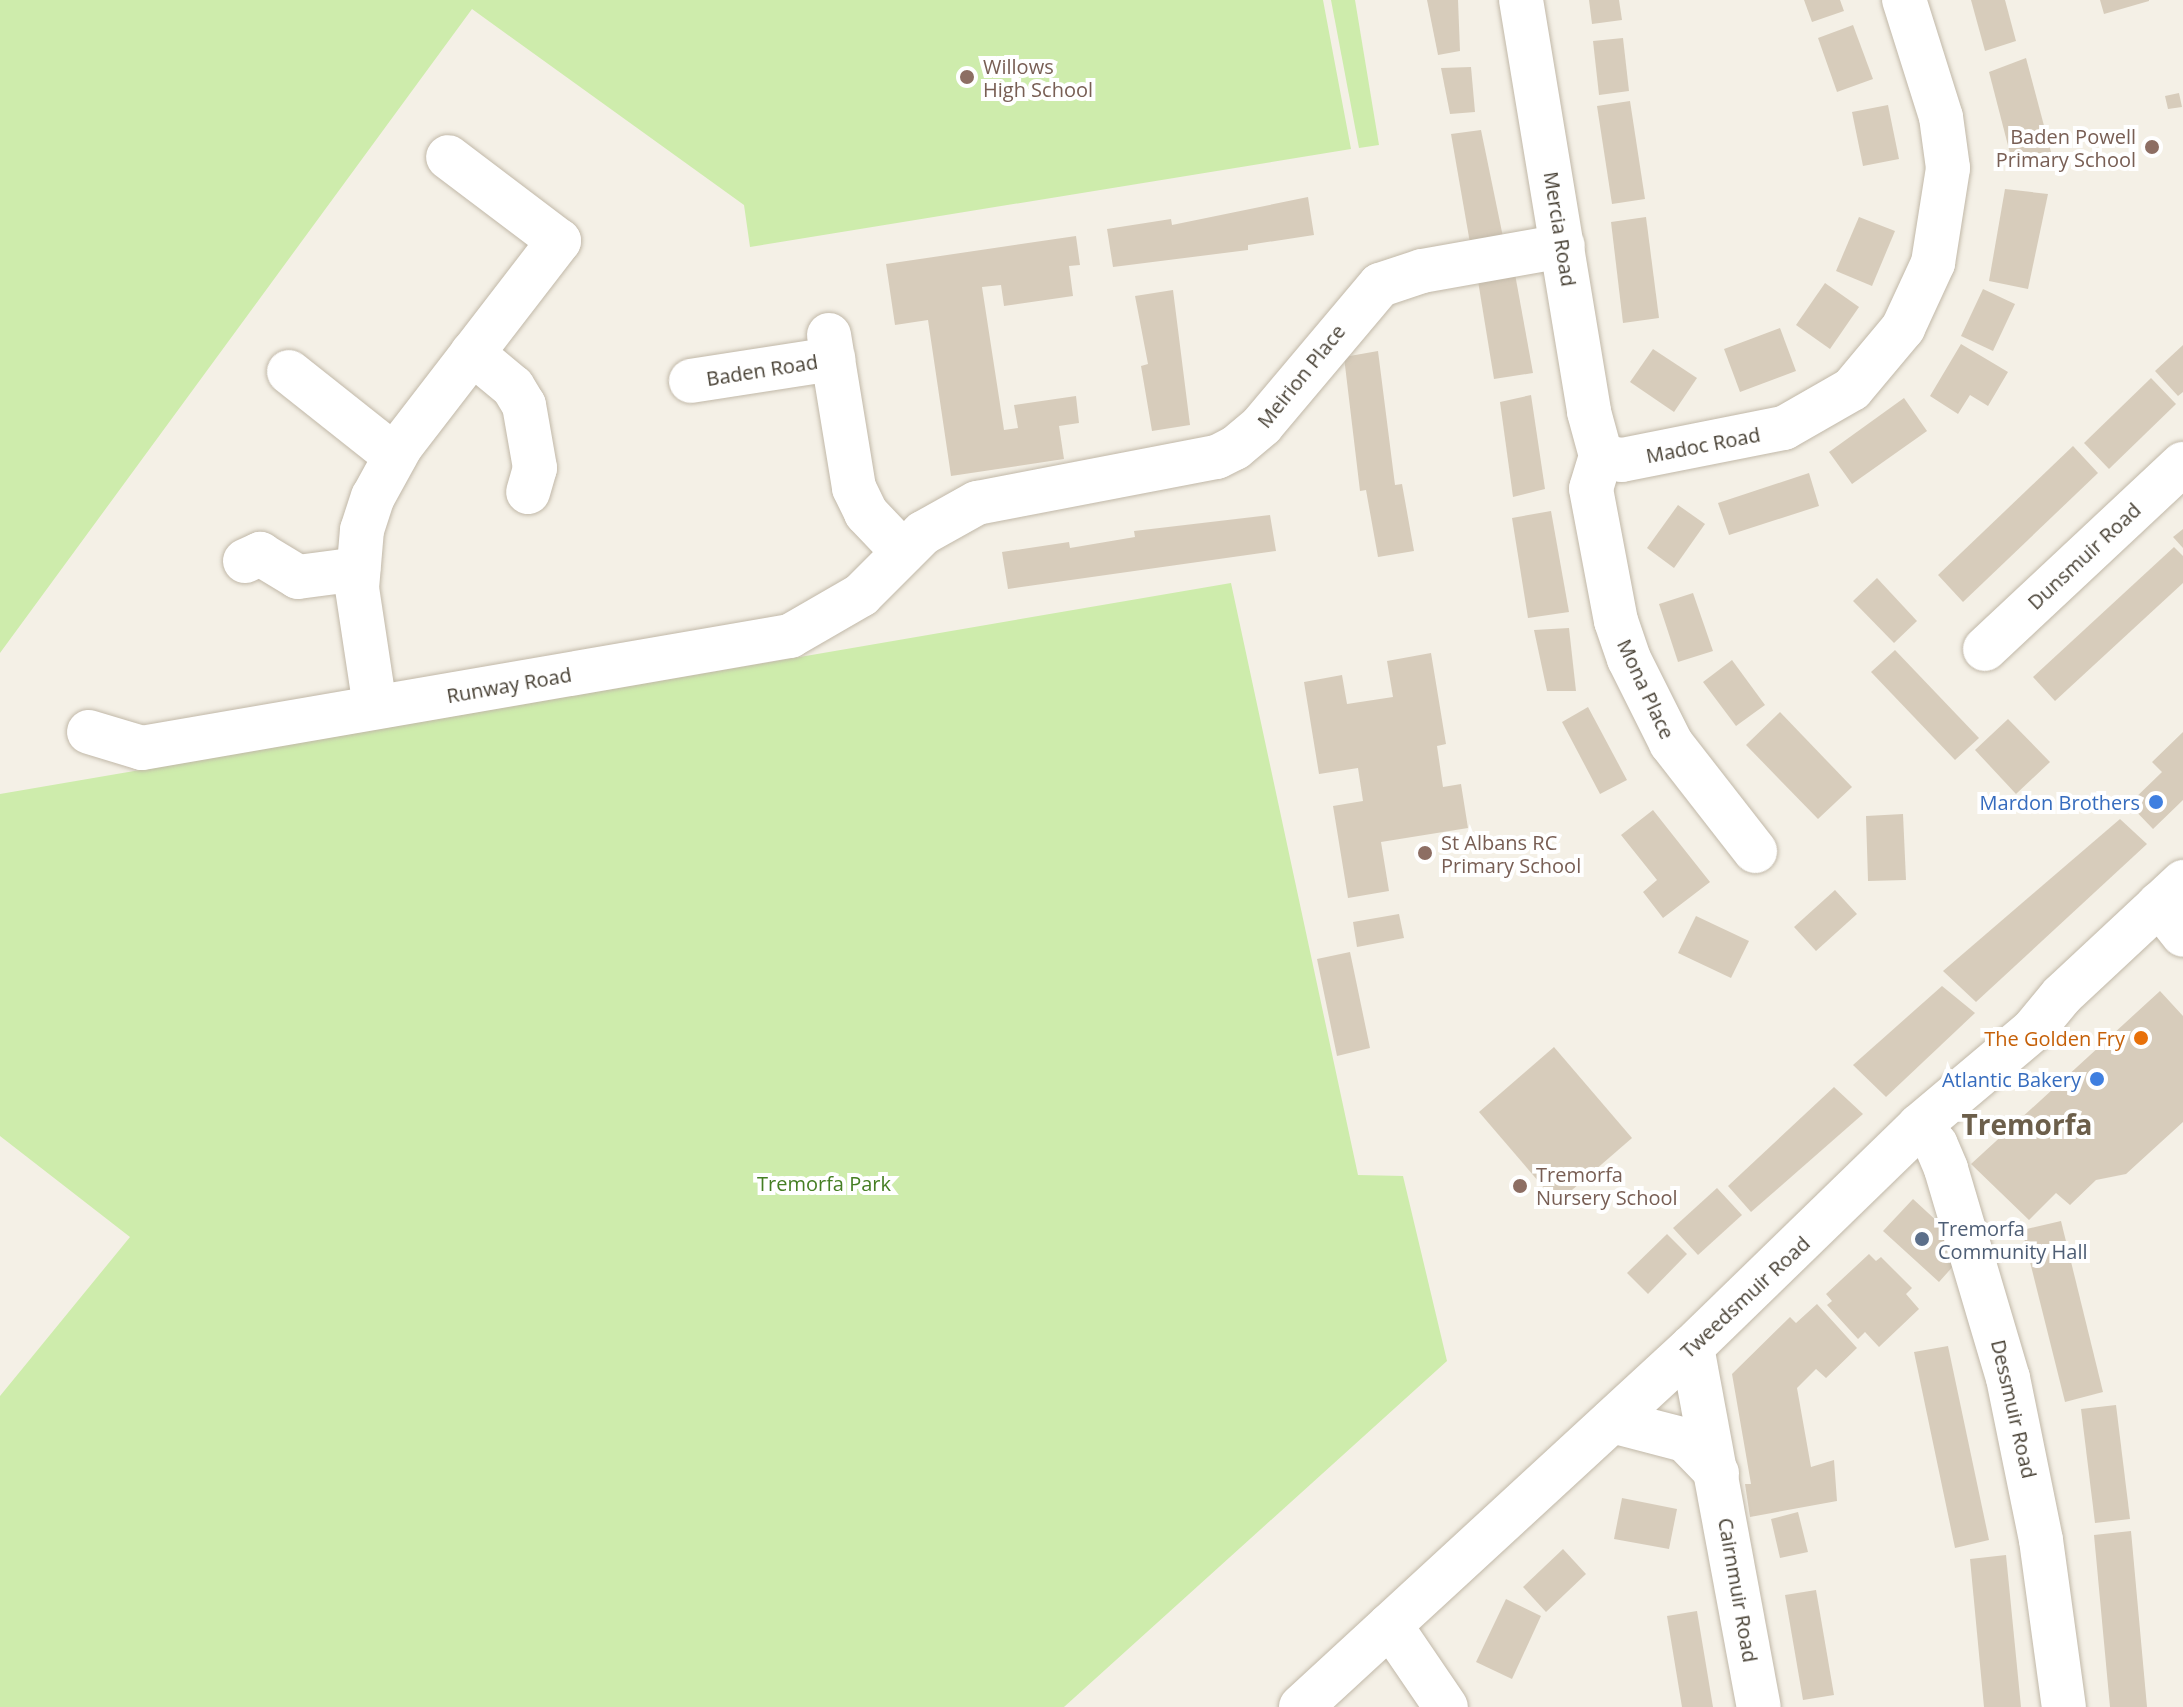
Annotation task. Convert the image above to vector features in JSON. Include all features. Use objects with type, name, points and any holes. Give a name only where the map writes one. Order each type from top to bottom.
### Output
[{"type":"street","name":"Mercia Road","points":[[1521,0],[1593,434],[1601,456]]},
{"type":"street","name":"Madoc Road","points":[[1601,456],[1622,460],[1784,428],[1852,389],[1903,328],[1933,263],[1947,199],[1948,168],[1941,117],[1904,0]]},
{"type":"street","points":[[375,707],[358,569],[366,519],[395,456],[559,241],[448,157]]},
{"type":"street","name":"Meirion Place","points":[[903,552],[954,514],[1007,493],[1217,457],[1235,448],[1262,425],[1380,285],[1422,271],[1563,246]]},
{"type":"street","name":"Baden Road","points":[[691,381],[831,347],[854,488],[866,513],[903,552]]},
{"type":"street","points":[[472,353],[513,387],[524,405],[535,468],[528,492]]},
{"type":"street","points":[[289,372],[395,456]]},
{"type":"street","name":"Mona Place","points":[[1601,456],[1591,489],[1616,621],[1629,659],[1671,743],[1755,851]]},
{"type":"street","name":"Dunsmuir Road","points":[[1985,649],[2183,464]]},
{"type":"street","name":"Runway Road","points":[[89,732],[142,748],[790,636],[861,595],[903,552]]},
{"type":"street","points":[[245,561],[260,554],[298,577],[358,569]]},
{"type":"street","name":"Tweedsmuir Road","points":[[1301,1707],[1692,1347],[1919,1126],[2175,907]]},
{"type":"street","name":"Dessmuir Road","points":[[1919,1126],[1936,1145],[1946,1169],[2008,1378],[2041,1540],[2064,1707]]},
{"type":"street","name":"Cairnmuir Road","points":[[1692,1347],[1759,1707]]},
{"type":"street","points":[[1612,1421],[1685,1440],[1717,1473]]},
{"type":"street","points":[[1390,1625],[1446,1707]]},
{"type":"green space","points":[[0,0],[1323,0],[1351,149],[750,247],[744,205],[472,9],[0,653]]},
{"type":"green space","points":[[1331,0],[1355,0],[1379,145],[1359,148]]},
{"type":"green space","name":"Tremorfa Park","points":[[1231,583],[1358,1175],[1403,1176],[1447,1361],[1064,1707],[0,1707],[0,1396],[130,1237],[0,1136],[0,794]]},
{"type":"building","points":[[1427,0],[1458,0],[1460,51],[1438,55]]},
{"type":"building","points":[[1589,0],[1619,0],[1622,20],[1592,24]]},
{"type":"building","points":[[1804,0],[1840,0],[1844,11],[1812,22]]},
{"type":"building","points":[[1971,0],[2005,0],[2016,41],[1985,51]]},
{"type":"building","points":[[2100,0],[2149,0],[2149,1],[2104,14]]},
{"type":"building","points":[[1853,25],[1873,79],[1837,92],[1818,38]]},
{"type":"building","points":[[1623,38],[1629,91],[1599,95],[1593,41]]},
{"type":"building","points":[[2026,58],[2051,152],[2012,161],[1989,72]]},
{"type":"building","points":[[1471,67],[1475,112],[1450,114],[1441,68]]},
{"type":"building","points":[[2179,93],[2182,107],[2168,109],[2165,96]]},
{"type":"building","points":[[1630,101],[1645,199],[1612,204],[1597,106]]},
{"type":"building","points":[[1888,105],[1899,159],[1863,166],[1852,112]]},
{"type":"building","points":[[1481,130],[1503,237],[1470,243],[1451,134]]},
{"type":"building","points":[[2005,189],[2048,194],[2028,289],[1989,281]]},
{"type":"building","points":[[1308,197],[1314,235],[1248,245],[1248,250],[1113,267],[1107,229],[1171,219],[1172,225]]},
{"type":"building","points":[[1646,217],[1659,318],[1623,323],[1611,222]]},
{"type":"building","points":[[1859,217],[1895,231],[1872,286],[1836,271]]},
{"type":"building","points":[[1076,236],[1080,265],[1069,266],[1073,296],[1004,306],[1001,285],[982,287],[1004,430],[1018,428],[1014,405],[1076,396],[1079,423],[1059,426],[1064,459],[951,476],[928,320],[895,325],[886,264]]},
{"type":"building","points":[[1515,274],[1533,373],[1494,379],[1478,281]]},
{"type":"building","points":[[1825,283],[1859,307],[1830,349],[1796,325]]},
{"type":"building","points":[[1983,289],[2015,304],[1993,351],[1961,336]]},
{"type":"building","points":[[1173,290],[1190,425],[1152,431],[1141,366],[1148,364],[1135,296]]},
{"type":"building","points":[[1780,328],[1796,371],[1740,392],[1724,349]]},
{"type":"building","points":[[1961,344],[2008,372],[1988,406],[1970,395],[1958,414],[1930,396]]},
{"type":"building","points":[[2183,345],[2183,392],[2178,396],[2155,371]]},
{"type":"building","points":[[1653,349],[1697,378],[1674,412],[1630,382]]},
{"type":"building","points":[[1378,351],[1395,485],[1402,484],[1414,551],[1378,557],[1366,490],[1360,491],[1344,357]]},
{"type":"building","points":[[2151,378],[2176,404],[2109,469],[2084,443]]},
{"type":"building","points":[[1531,395],[1545,489],[1513,497],[1500,402]]},
{"type":"building","points":[[1904,398],[1927,431],[1852,484],[1829,452]]},
{"type":"building","points":[[2073,446],[2098,473],[1963,602],[1938,575]]},
{"type":"building","points":[[1809,473],[1819,506],[1729,535],[1718,503]]},
{"type":"building","points":[[1678,505],[1705,524],[1674,568],[1647,548]]},
{"type":"building","points":[[1551,511],[1569,612],[1528,618],[1512,518]]},
{"type":"building","points":[[1270,515],[1276,551],[1008,589],[1002,552],[1069,542],[1070,548],[1135,537],[1134,531]]},
{"type":"building","points":[[2183,529],[2183,548],[2173,537]]},
{"type":"building","points":[[2174,547],[2183,556],[2183,583],[2055,701],[2033,677]]},
{"type":"building","points":[[1877,578],[1917,621],[1894,643],[1853,601]]},
{"type":"building","points":[[1693,593],[1713,651],[1678,662],[1659,604]]},
{"type":"building","points":[[1569,628],[1576,691],[1547,691],[1534,630]]},
{"type":"building","points":[[1895,650],[1979,738],[1955,760],[1871,672]]},
{"type":"building","points":[[1431,653],[1446,744],[1437,746],[1443,787],[1461,784],[1468,828],[1381,842],[1389,891],[1348,898],[1333,806],[1363,801],[1358,768],[1319,774],[1304,682],[1342,675],[1347,704],[1393,697],[1387,661]]},
{"type":"building","points":[[1732,660],[1765,705],[1736,726],[1703,682]]},
{"type":"building","points":[[1588,707],[1627,780],[1600,794],[1562,722]]},
{"type":"building","points":[[1780,712],[1852,787],[1818,819],[1746,745]]},
{"type":"building","points":[[2008,719],[2050,762],[2016,794],[1975,750]]},
{"type":"building","points":[[2183,732],[2183,800],[2153,829],[2129,804],[2162,772],[2152,762]]},
{"type":"building","points":[[1653,810],[1710,882],[1663,918],[1643,892],[1657,880],[1621,835]]},
{"type":"building","points":[[1903,814],[1906,880],[1868,881],[1866,816]]},
{"type":"building","points":[[2120,819],[2147,844],[1976,1002],[1943,971]]},
{"type":"building","points":[[1835,890],[1857,914],[1816,951],[1794,927]]},
{"type":"building","points":[[1399,914],[1404,938],[1357,947],[1353,922]]},
{"type":"building","points":[[1696,916],[1749,941],[1731,978],[1678,953]]},
{"type":"building","points":[[1350,952],[1370,1048],[1337,1056],[1317,959]]},
{"type":"building","points":[[1942,986],[1975,1013],[1886,1097],[1853,1065]]},
{"type":"building","points":[[2160,991],[2183,1016],[2183,1122],[2126,1174],[2096,1180],[2070,1205],[2056,1193],[2029,1220],[1971,1164]]},
{"type":"building","points":[[1554,1047],[1632,1138],[1557,1203],[1479,1112]]},
{"type":"building","points":[[1834,1087],[1863,1114],[1751,1212],[1728,1186]]},
{"type":"building","points":[[1717,1188],[1742,1215],[1698,1255],[1673,1228]]},
{"type":"building","points":[[1913,1199],[1953,1236],[1941,1249],[1956,1263],[1939,1282],[1883,1231]]},
{"type":"building","points":[[2061,1221],[2103,1392],[2065,1402],[2022,1230]]},
{"type":"building","points":[[1667,1234],[1687,1254],[1648,1294],[1627,1273]]},
{"type":"building","points":[[1869,1254],[1876,1261],[1881,1257],[1912,1288],[1906,1294],[1919,1309],[1879,1347],[1865,1332],[1858,1339],[1827,1305],[1832,1301],[1826,1294]]},
{"type":"building","points":[[1817,1304],[1857,1348],[1826,1378],[1816,1369],[1797,1388],[1811,1467],[1834,1460],[1837,1501],[1750,1517],[1745,1484],[1751,1484],[1732,1374],[1790,1317],[1796,1323]]},
{"type":"building","points":[[1948,1346],[1989,1540],[1955,1548],[1914,1352]]},
{"type":"building","points":[[2116,1405],[2130,1519],[2095,1523],[2081,1409]]},
{"type":"building","points":[[1622,1498],[1677,1509],[1669,1549],[1614,1539]]},
{"type":"building","points":[[1798,1512],[1808,1552],[1780,1558],[1771,1519]]},
{"type":"building","points":[[2131,1531],[2147,1707],[2110,1707],[2094,1535]]},
{"type":"building","points":[[1563,1549],[1586,1574],[1546,1612],[1523,1587]]},
{"type":"building","points":[[2006,1555],[2021,1707],[1984,1707],[1970,1559]]},
{"type":"building","points":[[1816,1590],[1834,1695],[1803,1700],[1785,1595]]},
{"type":"building","points":[[1506,1599],[1541,1616],[1512,1679],[1476,1662]]},
{"type":"building","points":[[1697,1611],[1713,1707],[1682,1707],[1667,1616]]},
{"type":"place","name":"Willows High School","points":[[967,77]]},
{"type":"place","name":"Baden Powell Primary School","points":[[2152,147]]},
{"type":"place","name":"Mardon Brothers","points":[[2156,802]]},
{"type":"place","name":"St Albans RC Primary School","points":[[1425,853]]},
{"type":"place","name":"The Golden Fry","points":[[2141,1038]]},
{"type":"place","name":"Atlantic Bakery","points":[[2097,1079]]},
{"type":"place","name":"Tremorfa Nursery School","points":[[1520,1186]]},
{"type":"place","name":"Tremorfa Community Hall","points":[[1922,1239]]},
{"type":"district","name":"Tremorfa","points":[[2027,1124]]}]
